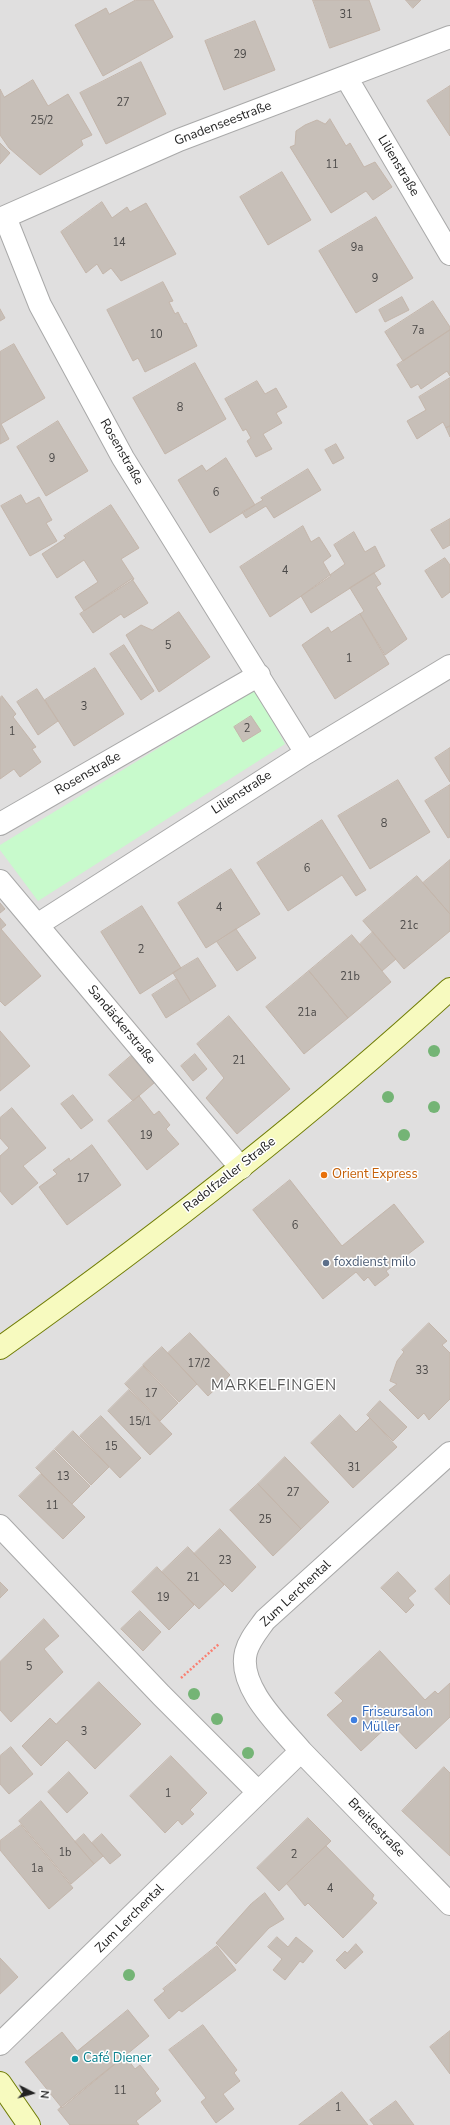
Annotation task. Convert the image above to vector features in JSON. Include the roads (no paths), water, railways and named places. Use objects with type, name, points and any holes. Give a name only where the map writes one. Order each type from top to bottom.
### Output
[{"type":"street","name":"Gnadenseestraße","points":[[3,218],[179,140],[450,37]]},
{"type":"street","name":"Lilienstraße","points":[[346,77],[450,254]]},
{"type":"street","name":"Rosenstraße","points":[[3,218],[40,305],[123,458],[306,752]]},
{"type":"street","name":"Lilienstraße","points":[[37,925],[306,752],[450,666]]},
{"type":"street","name":"Rosenstraße","points":[[0,824],[259,675]]},
{"type":"street","name":"Sandäckerstraße","points":[[0,881],[242,1168]]},
{"type":"street","name":"Radolfzeller Straße","points":[[0,1348],[85,1288],[242,1168],[345,1082],[450,989]]},
{"type":"street","name":"Zum Lerchental","points":[[0,2044],[301,1751],[270,1714],[249,1684],[245,1668],[246,1653],[250,1641],[265,1620],[450,1453]]},
{"type":"street","points":[[0,1526],[161,1695],[258,1792]]},
{"type":"street","name":"Breitlestraße","points":[[301,1751],[450,1904]]},
{"type":"street","points":[[0,2084],[29,2125]]},
{"type":"place","name":"Orient Express","points":[[324,1175]]},
{"type":"place","name":"foxdienst milo","points":[[326,1263]]},
{"type":"place","name":"Friseursalon Müller","points":[[354,1720]]},
{"type":"place","name":"Café Diener","points":[[75,2059]]},
{"type":"district","name":"MARKELFINGEN","points":[[274,1386]]}]
